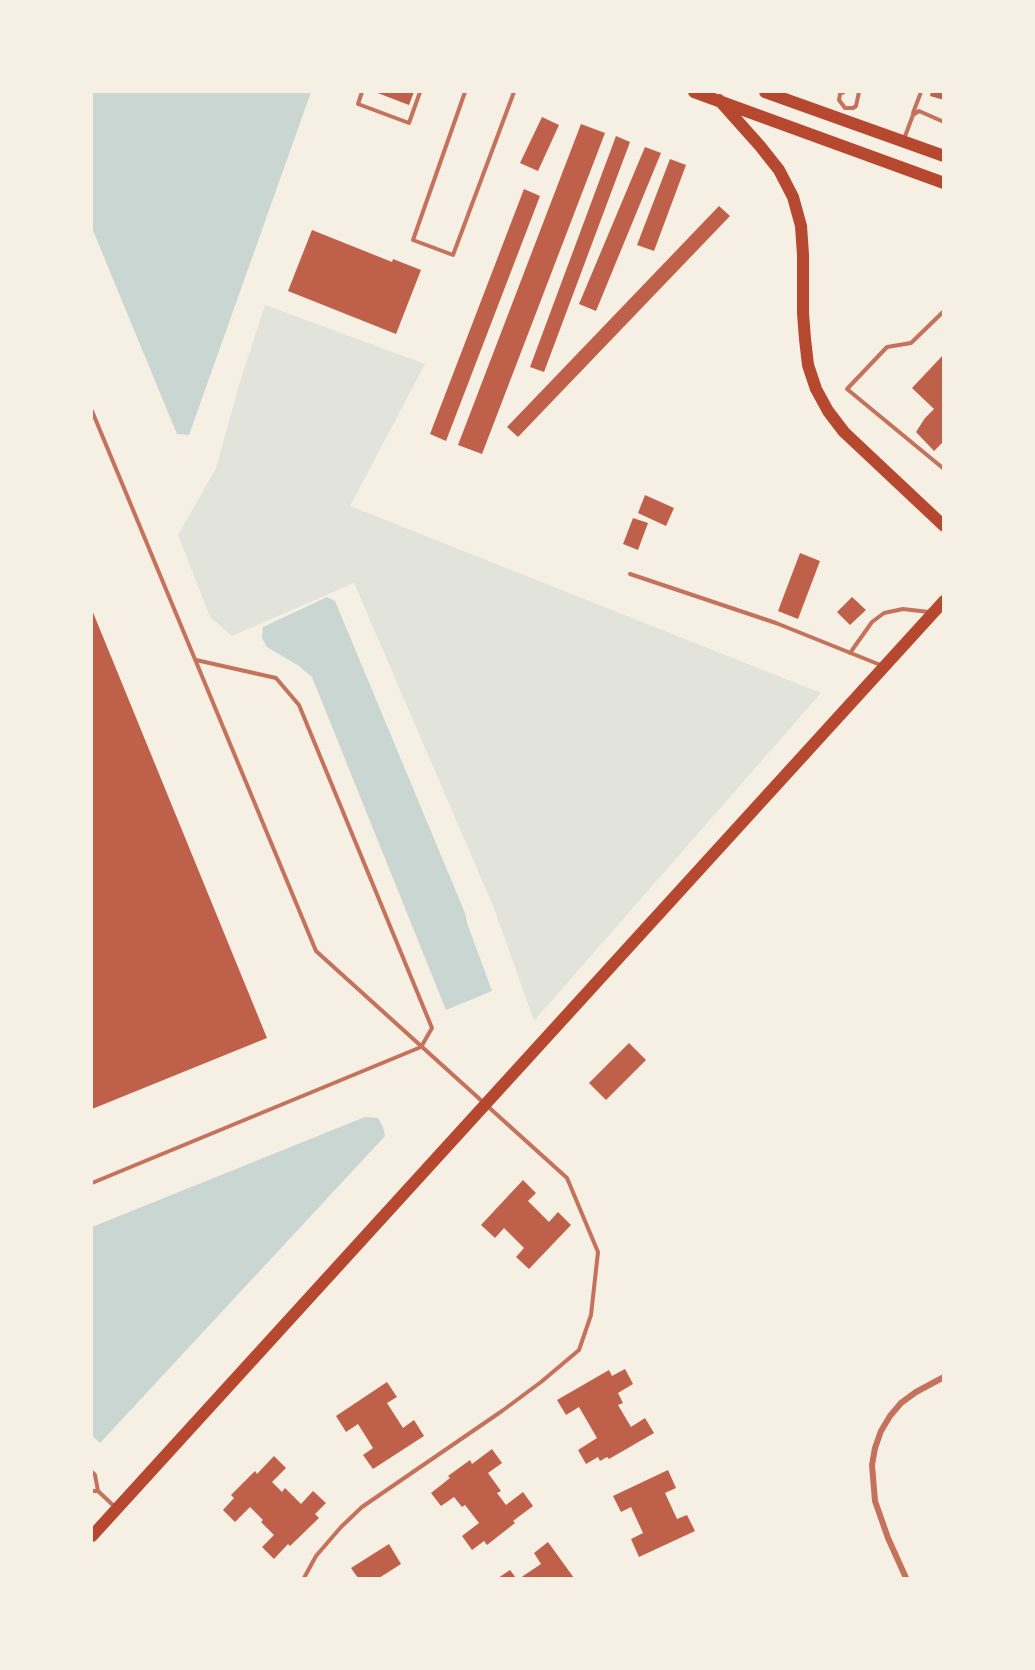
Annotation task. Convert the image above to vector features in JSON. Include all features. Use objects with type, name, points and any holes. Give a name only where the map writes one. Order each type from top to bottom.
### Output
[{"type":"main road","points":[[694,92],[944,183]]},
{"type":"main road","points":[[765,92],[843,114],[903,142],[944,156]]},
{"type":"main road","points":[[719,100],[779,170],[793,197],[801,226],[803,313],[808,365],[816,389],[828,411],[844,432],[944,526]]},
{"type":"main road","points":[[92,1536],[944,601]]},
{"type":"street","points":[[906,1578],[875,1502],[872,1465],[875,1448],[881,1431],[901,1403],[944,1377]]},
{"type":"lane","points":[[362,92],[358,104],[409,123],[420,92]]},
{"type":"lane","points":[[465,92],[413,240],[453,255],[514,92]]},
{"type":"lane","points":[[844,92],[840,94],[839,100],[843,114],[856,106],[859,92]]},
{"type":"lane","points":[[903,142],[921,92]]},
{"type":"lane","points":[[913,114],[919,111],[944,122]]},
{"type":"lane","points":[[944,311],[911,343],[887,347],[848,389],[944,469]]},
{"type":"lane","points":[[92,411],[316,951],[567,1178],[598,1252],[591,1315],[579,1350],[542,1382],[363,1507],[341,1527],[316,1556],[304,1578]]},
{"type":"lane","points":[[630,574],[776,623],[883,667]]},
{"type":"lane","points":[[850,653],[872,622],[884,613],[903,609],[933,613]]},
{"type":"lane","points":[[92,1183],[421,1047],[432,1028],[299,705],[276,678],[196,660]]},
{"type":"lane","points":[[92,1472],[95,1475],[98,1491],[116,1508]]},
{"type":"lane","points":[[92,1491],[98,1491]]},
{"type":"shaded area","points":[[92,92],[311,92],[189,435],[177,434],[92,228]]},
{"type":"shaded area","points":[[265,305],[425,364],[350,506],[821,693],[534,1021],[494,908],[354,583],[232,636],[210,617],[178,535],[216,468],[239,385]]},
{"type":"shaded area","points":[[327,597],[335,601],[465,913],[492,991],[446,1010],[312,677],[299,666],[267,647],[262,638],[263,627]]},
{"type":"shaded area","points":[[365,1117],[378,1118],[385,1136],[100,1443],[92,1436],[92,1227]]},
{"type":"building","points":[[375,92],[414,92],[409,105]]},
{"type":"building","points":[[931,92],[944,92],[944,100],[930,96]]},
{"type":"building","points":[[542,117],[559,125],[538,171],[520,163]]},
{"type":"building","points":[[581,124],[605,133],[482,454],[458,445]]},
{"type":"building","points":[[616,136],[630,142],[544,372],[530,367]]},
{"type":"building","points":[[645,147],[661,153],[596,311],[579,304]]},
{"type":"building","points":[[670,159],[686,165],[654,251],[637,245]]},
{"type":"building","points":[[524,189],[540,196],[446,441],[430,434]]},
{"type":"building","points":[[719,206],[730,216],[518,437],[507,427]]},
{"type":"building","points":[[312,230],[392,262],[393,259],[421,270],[396,334],[288,291]]},
{"type":"building","points":[[944,354],[944,441],[934,451],[916,432],[934,409],[912,388]]},
{"type":"building","points":[[645,495],[674,508],[666,526],[638,513]]},
{"type":"building","points":[[633,518],[648,523],[638,550],[623,544]]},
{"type":"building","points":[[800,553],[820,561],[798,619],[778,611]]},
{"type":"building","points":[[852,597],[866,610],[850,625],[837,612]]},
{"type":"building","points":[[92,610],[267,1038],[92,1109]]},
{"type":"building","points":[[629,1043],[646,1060],[606,1100],[589,1083]]},
{"type":"building","points":[[523,1180],[536,1193],[528,1201],[549,1222],[558,1212],[571,1225],[529,1269],[516,1257],[524,1248],[504,1228],[495,1238],[481,1225]]},
{"type":"building","points":[[625,1369],[633,1384],[618,1393],[623,1403],[618,1405],[631,1427],[645,1418],[654,1433],[609,1459],[607,1457],[600,1461],[598,1457],[586,1464],[578,1450],[597,1438],[579,1407],[566,1415],[557,1400],[609,1370],[612,1376]]},
{"type":"building","points":[[387,1382],[397,1397],[387,1403],[403,1428],[414,1420],[424,1436],[373,1469],[363,1455],[373,1448],[358,1424],[346,1432],[336,1416]]},
{"type":"building","points":[[492,1449],[502,1463],[488,1473],[501,1491],[497,1493],[506,1505],[523,1492],[533,1506],[487,1545],[484,1541],[472,1550],[462,1536],[479,1523],[465,1505],[462,1507],[454,1497],[441,1506],[431,1493],[450,1478],[448,1476],[470,1460],[472,1464]]},
{"type":"building","points":[[274,1456],[286,1468],[272,1482],[282,1492],[285,1488],[301,1504],[313,1491],[326,1503],[315,1514],[319,1518],[274,1559],[262,1547],[274,1535],[250,1507],[235,1522],[223,1510],[234,1498],[231,1495],[255,1471],[257,1474]]},
{"type":"building","points":[[668,1470],[676,1488],[665,1493],[677,1519],[687,1515],[695,1531],[639,1557],[631,1539],[643,1533],[631,1507],[621,1512],[613,1496]]},
{"type":"building","points":[[548,1542],[574,1578],[520,1578],[541,1564],[534,1553]]},
{"type":"building","points":[[389,1544],[401,1564],[379,1578],[358,1578],[351,1568]]},
{"type":"building","points":[[510,1570],[516,1578],[498,1578]]}]
